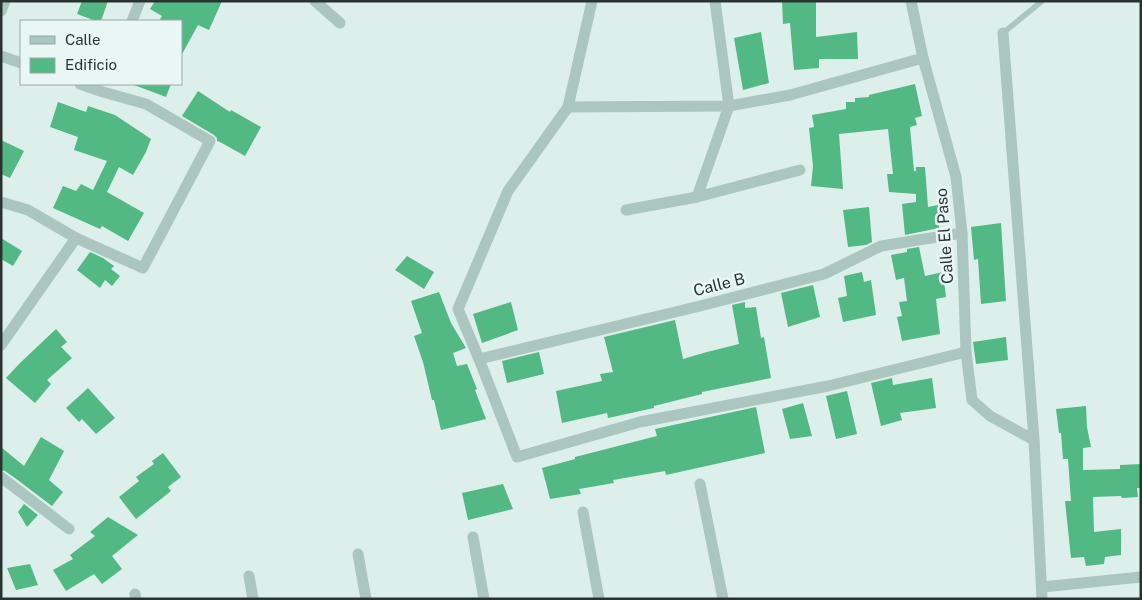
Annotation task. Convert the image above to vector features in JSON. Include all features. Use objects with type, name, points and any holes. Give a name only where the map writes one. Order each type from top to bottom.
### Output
[{"type":"street","points":[[1,11],[5,1]]},
{"type":"street","points":[[132,20],[140,1]]},
{"type":"street","points":[[315,1],[340,23]]},
{"type":"street","points":[[592,1],[568,107],[508,191],[458,309],[480,359],[517,457],[640,422],[828,386],[966,352]]},
{"type":"street","points":[[697,197],[729,106],[715,1]]},
{"type":"street","name":"Calle El Paso","points":[[912,1],[923,58],[956,177],[962,234],[966,352],[972,400],[990,416],[1034,440]]},
{"type":"street","points":[[1003,33],[1034,440],[1042,593],[1141,577]]},
{"type":"street","points":[[1,56],[20,63]]},
{"type":"street","points":[[568,107],[729,106],[790,95],[923,58]]},
{"type":"street","points":[[1,202],[28,210],[76,238],[143,268],[210,142],[146,104],[105,88],[86,85]]},
{"type":"street","points":[[626,210],[697,197],[800,170]]},
{"type":"street","name":"Calle B","points":[[480,359],[824,274],[881,246],[962,234]]},
{"type":"street","points":[[1,345],[76,238]]},
{"type":"street","points":[[1,477],[69,529]]},
{"type":"street","points":[[700,484],[723,599]]},
{"type":"street","points":[[583,512],[599,599]]},
{"type":"street","points":[[473,537],[484,599]]},
{"type":"street","points":[[358,554],[366,599]]},
{"type":"street","points":[[249,576],[253,599]]},
{"type":"lane","points":[[1003,33],[1042,1]]},
{"type":"building","points":[[82,1],[108,1],[101,20],[93,20],[77,14]]},
{"type":"building","points":[[155,1],[222,1],[209,30],[198,25],[182,54],[182,20],[160,20],[162,16],[150,9]]},
{"type":"building","points":[[782,1],[816,1],[816,37],[857,32],[858,59],[819,59],[819,68],[794,70],[790,23],[783,24]]},
{"type":"building","points":[[761,32],[769,83],[743,90],[734,38]]},
{"type":"building","points":[[915,84],[922,116],[915,118],[917,125],[910,127],[914,171],[916,171],[916,167],[925,167],[928,207],[938,205],[939,228],[905,235],[902,204],[916,202],[916,194],[889,192],[887,174],[893,174],[888,129],[839,134],[843,189],[811,186],[813,166],[809,128],[814,127],[812,115],[846,109],[846,102],[855,102],[855,98],[869,97],[869,95]]},
{"type":"building","points":[[134,85],[171,85],[166,97]]},
{"type":"building","points":[[198,91],[230,112],[231,110],[261,127],[245,156],[217,141],[214,135],[182,116]]},
{"type":"building","points":[[58,102],[86,112],[88,106],[115,115],[151,139],[133,175],[119,167],[107,192],[144,213],[128,241],[102,226],[100,229],[53,208],[63,186],[76,191],[81,184],[93,190],[107,161],[74,150],[78,137],[50,127]]},
{"type":"building","points":[[1,140],[24,151],[10,178],[1,174]]},
{"type":"building","points":[[869,207],[872,242],[866,245],[848,247],[843,210]]},
{"type":"building","points":[[1001,223],[1006,301],[981,304],[978,259],[974,260],[971,227]]},
{"type":"building","points":[[1,238],[22,251],[13,266],[1,259]]},
{"type":"building","points":[[919,247],[925,276],[943,272],[946,297],[936,299],[940,334],[902,341],[897,317],[902,316],[899,302],[907,301],[904,278],[896,280],[891,255],[907,252],[907,249]]},
{"type":"building","points":[[90,252],[114,266],[111,269],[120,276],[112,286],[105,280],[100,288],[77,270]]},
{"type":"building","points":[[407,256],[434,272],[424,289],[395,270]]},
{"type":"building","points":[[862,272],[864,282],[871,280],[876,315],[843,322],[838,298],[847,296],[844,276]]},
{"type":"building","points":[[813,285],[820,317],[788,327],[781,293]]},
{"type":"building","points":[[439,292],[451,323],[466,348],[453,353],[457,366],[467,364],[486,419],[441,430],[434,400],[432,400],[423,362],[414,336],[422,333],[411,301]]},
{"type":"building","points":[[511,302],[518,330],[482,343],[473,314]]},
{"type":"building","points":[[745,302],[745,308],[756,307],[761,338],[764,337],[771,378],[702,392],[702,394],[654,406],[654,408],[608,418],[607,413],[562,423],[556,391],[602,381],[600,374],[613,372],[604,337],[675,320],[683,359],[739,344],[732,305]]},
{"type":"building","points":[[56,329],[67,342],[61,347],[72,358],[47,380],[51,384],[35,403],[6,378]]},
{"type":"building","points":[[1006,337],[1008,360],[976,364],[973,342]]},
{"type":"building","points":[[539,352],[544,374],[507,383],[502,361]]},
{"type":"building","points":[[892,378],[893,385],[932,378],[936,408],[900,413],[902,420],[881,426],[871,383]]},
{"type":"building","points":[[88,388],[115,418],[96,434],[82,419],[79,422],[66,408]]},
{"type":"building","points":[[847,391],[857,434],[836,439],[826,396]]},
{"type":"building","points":[[803,403],[812,436],[790,439],[782,409]]},
{"type":"building","points":[[1086,406],[1087,427],[1091,447],[1083,448],[1083,470],[1120,469],[1120,465],[1141,464],[1141,488],[1137,488],[1138,497],[1093,497],[1094,532],[1121,529],[1121,555],[1105,557],[1104,564],[1086,566],[1084,557],[1071,558],[1065,501],[1071,501],[1068,459],[1063,459],[1061,433],[1059,433],[1056,409]]},
{"type":"building","points":[[756,407],[765,453],[666,475],[665,471],[613,480],[614,483],[579,489],[581,494],[550,499],[542,468],[575,459],[575,457],[657,436],[655,429]]},
{"type":"building","points":[[41,437],[64,451],[49,480],[63,492],[52,506],[15,478],[1,470],[1,447],[24,466]]},
{"type":"building","points":[[163,453],[181,477],[168,487],[171,491],[136,519],[119,497],[139,481],[136,477],[154,464],[152,461]]},
{"type":"building","points":[[503,484],[513,509],[468,520],[462,493]]},
{"type":"building","points":[[24,504],[38,515],[27,527],[18,512]]},
{"type":"building","points":[[108,517],[138,535],[112,556],[122,569],[102,584],[94,574],[66,591],[53,570],[73,559],[70,555],[95,536],[90,532]]},
{"type":"building","points":[[30,564],[38,585],[16,590],[7,568]]}]
